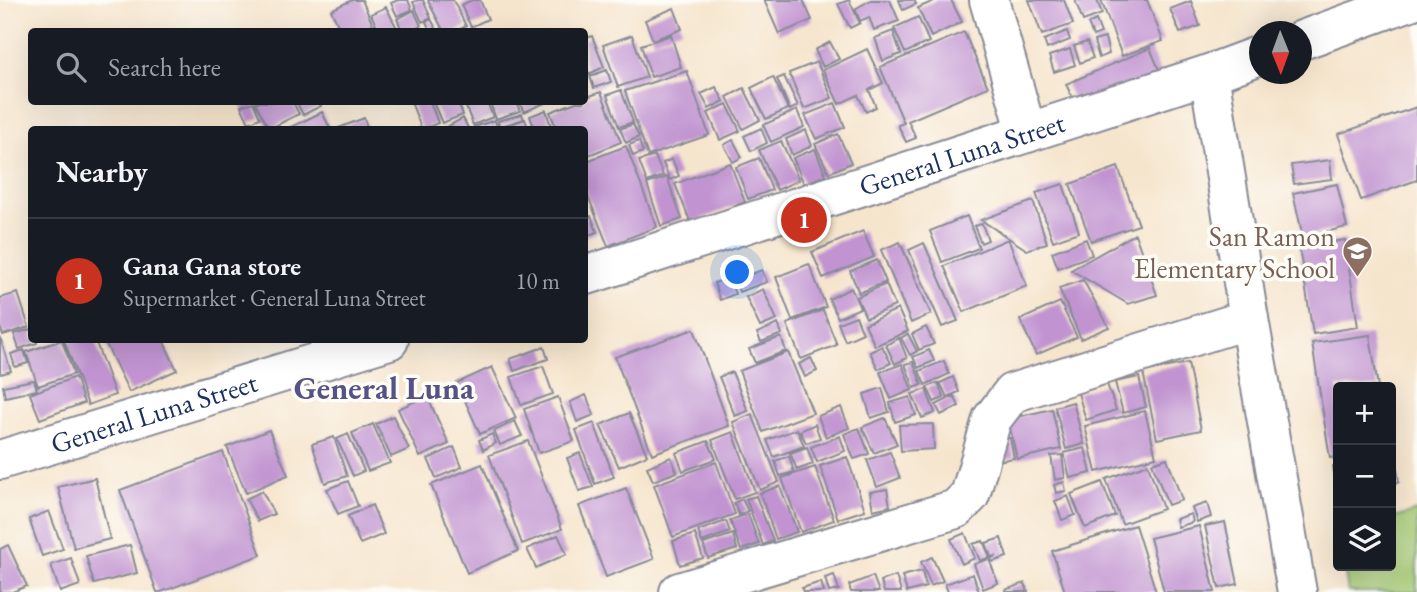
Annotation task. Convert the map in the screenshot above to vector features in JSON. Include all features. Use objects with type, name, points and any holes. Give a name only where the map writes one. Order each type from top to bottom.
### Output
[{"type":"main road","points":[[989,0],[1027,133]]},
{"type":"main road","points":[[1312,36],[1413,0]]},
{"type":"main road","name":"General Luna Street","points":[[588,275],[1249,59]]},
{"type":"main road","points":[[1209,74],[1297,592]]},
{"type":"main road","points":[[679,592],[956,509],[970,495],[992,419],[1012,393],[1249,319]]},
{"type":"main road","name":"General Luna Street","points":[[0,460],[379,343]]},
{"type":"green space","points":[[1417,511],[1417,592],[1348,592],[1345,571],[1396,571],[1396,517]]},
{"type":"building","points":[[352,0],[362,0],[374,28],[339,28],[331,10]]},
{"type":"building","points":[[408,0],[412,10],[397,16],[391,3]]},
{"type":"building","points":[[423,0],[431,18],[422,22],[413,2]]},
{"type":"building","points":[[453,0],[466,26],[442,28],[428,1]]},
{"type":"building","points":[[480,0],[488,19],[471,27],[461,5]]},
{"type":"building","points":[[764,0],[803,0],[812,20],[779,34]]},
{"type":"building","points":[[849,0],[860,23],[850,28],[838,4]]},
{"type":"building","points":[[871,0],[890,0],[899,21],[874,30],[869,17],[860,21],[855,9]]},
{"type":"building","points":[[899,0],[914,0],[916,4],[903,10]]},
{"type":"building","points":[[936,0],[951,0],[962,22],[931,37],[918,8]]},
{"type":"building","points":[[1029,0],[1064,0],[1073,24],[1042,35]]},
{"type":"building","points":[[1075,0],[1097,0],[1102,14],[1083,21]]},
{"type":"building","points":[[1101,0],[1147,0],[1163,41],[1122,56]]},
{"type":"building","points":[[1191,1],[1200,26],[1180,33],[1170,9]]},
{"type":"building","points":[[386,7],[397,28],[377,28],[371,14]]},
{"type":"building","points":[[674,8],[682,29],[653,40],[645,20]]},
{"type":"building","points":[[414,10],[421,26],[401,28],[397,19]]},
{"type":"building","points":[[918,17],[929,42],[905,53],[894,28]]},
{"type":"building","points":[[431,19],[436,28],[429,28],[426,22]]},
{"type":"building","points":[[1096,20],[1101,33],[1093,36],[1088,24]]},
{"type":"building","points":[[893,31],[901,54],[883,61],[875,38]]},
{"type":"building","points":[[1067,31],[1070,40],[1047,49],[1044,40]]},
{"type":"building","points":[[964,32],[988,87],[908,121],[916,138],[906,142],[898,125],[904,123],[880,67]]},
{"type":"building","points":[[632,35],[647,77],[618,87],[603,45]]},
{"type":"building","points":[[671,35],[681,67],[651,77],[641,45]]},
{"type":"building","points":[[592,36],[604,67],[589,74],[588,72],[588,38]]},
{"type":"building","points":[[1105,38],[1109,54],[1099,58],[1094,41]]},
{"type":"building","points":[[830,42],[839,59],[823,67],[815,50]]},
{"type":"building","points":[[1087,42],[1093,58],[1080,63],[1074,46]]},
{"type":"building","points":[[1150,48],[1163,79],[1080,115],[1066,84]]},
{"type":"building","points":[[867,49],[883,83],[869,90],[876,107],[866,112],[858,95],[839,104],[823,70]]},
{"type":"building","points":[[1070,49],[1075,65],[1054,72],[1049,56]]},
{"type":"building","points":[[817,62],[832,98],[804,109],[789,73]]},
{"type":"building","points":[[607,70],[611,82],[594,88],[590,76]]},
{"type":"building","points":[[687,71],[709,135],[648,156],[625,91]]},
{"type":"building","points":[[784,76],[798,106],[790,110],[777,79]]},
{"type":"building","points":[[773,77],[788,109],[766,119],[751,88]]},
{"type":"building","points":[[716,87],[724,101],[709,109],[701,94]]},
{"type":"building","points":[[744,88],[760,120],[743,129],[727,97]]},
{"type":"building","points":[[621,90],[633,122],[619,127],[607,95]]},
{"type":"building","points":[[601,92],[621,142],[588,155],[588,126],[555,126],[550,112],[568,105],[588,105],[588,97]]},
{"type":"building","points":[[835,103],[845,127],[816,139],[805,115]]},
{"type":"building","points":[[727,104],[740,131],[720,140],[708,113]]},
{"type":"building","points":[[254,105],[260,118],[249,123],[241,106]]},
{"type":"building","points":[[257,105],[294,105],[299,114],[275,126],[267,126]]},
{"type":"building","points":[[298,105],[321,105],[321,106],[303,115]]},
{"type":"building","points":[[412,105],[431,105],[438,123],[420,126]]},
{"type":"building","points":[[434,105],[459,105],[463,115],[442,123]]},
{"type":"building","points":[[465,105],[488,105],[493,117],[473,125]]},
{"type":"building","points":[[491,105],[517,105],[520,111],[496,119]]},
{"type":"building","points":[[520,105],[540,105],[524,112]]},
{"type":"building","points":[[1417,107],[1417,180],[1361,200],[1338,134]]},
{"type":"building","points":[[546,110],[551,126],[534,126],[530,116]]},
{"type":"building","points":[[797,110],[804,127],[771,142],[763,125]]},
{"type":"building","points":[[322,112],[329,126],[293,126]]},
{"type":"building","points":[[522,114],[524,119],[502,126],[499,126],[498,121]]},
{"type":"building","points":[[364,118],[367,126],[344,126]]},
{"type":"building","points":[[463,118],[467,126],[448,126]]},
{"type":"building","points":[[525,119],[528,126],[506,126]]},
{"type":"building","points":[[495,120],[497,126],[477,126]]},
{"type":"building","points":[[633,124],[639,137],[626,143],[620,129]]},
{"type":"building","points":[[761,128],[767,143],[751,151],[744,136]]},
{"type":"building","points":[[806,130],[812,146],[792,155],[786,139]]},
{"type":"building","points":[[838,134],[851,163],[829,173],[815,144]]},
{"type":"building","points":[[733,140],[742,157],[733,162],[724,145]]},
{"type":"building","points":[[639,141],[643,152],[633,156],[629,145]]},
{"type":"building","points":[[781,141],[799,180],[777,190],[759,150]]},
{"type":"building","points":[[626,146],[657,227],[608,246],[588,196],[588,160]]},
{"type":"building","points":[[815,149],[826,175],[804,184],[793,158]]},
{"type":"building","points":[[655,156],[663,176],[647,182],[639,161]]},
{"type":"building","points":[[759,158],[772,190],[748,199],[736,167]]},
{"type":"building","points":[[672,159],[679,176],[670,180],[663,163]]},
{"type":"building","points":[[1330,160],[1332,179],[1294,184],[1291,165]]},
{"type":"building","points":[[730,163],[745,202],[691,223],[675,184]]},
{"type":"building","points":[[1118,167],[1139,225],[1091,241],[1070,184]]},
{"type":"building","points":[[667,177],[682,219],[661,226],[647,184]]},
{"type":"building","points":[[1063,184],[1079,232],[1053,241],[1036,193]]},
{"type":"building","points":[[1337,184],[1347,227],[1303,237],[1293,193]]},
{"type":"building","points":[[1033,201],[1047,243],[1027,250],[981,220]]},
{"type":"building","points":[[591,216],[597,232],[588,235],[588,217]]},
{"type":"building","points":[[967,216],[979,248],[942,262],[930,231]]},
{"type":"building","points":[[982,224],[988,240],[981,243],[974,226]]},
{"type":"building","points":[[863,231],[874,257],[823,278],[812,252]]},
{"type":"building","points":[[1135,234],[1157,295],[1128,304],[1071,270]]},
{"type":"building","points":[[1008,239],[1027,286],[964,312],[944,266]]},
{"type":"building","points":[[1086,239],[1092,255],[1058,268],[1052,252]]},
{"type":"building","points":[[1345,240],[1358,327],[1313,334],[1299,247]]},
{"type":"building","points":[[900,242],[931,314],[911,323],[881,250]]},
{"type":"building","points":[[924,243],[958,321],[942,327],[909,250]]},
{"type":"building","points":[[877,260],[886,282],[859,293],[850,271]]},
{"type":"building","points":[[809,264],[826,307],[792,320],[776,277]]},
{"type":"building","points":[[762,270],[767,282],[739,292],[735,280]]},
{"type":"building","points":[[729,278],[735,294],[720,300],[714,283]]},
{"type":"building","points":[[1083,280],[1109,327],[1081,339],[1059,288]]},
{"type":"building","points":[[886,284],[895,306],[866,318],[857,297]]},
{"type":"building","points":[[851,288],[860,308],[838,318],[829,299]]},
{"type":"building","points":[[763,289],[777,320],[760,327],[746,297]]},
{"type":"building","points":[[18,293],[28,327],[3,335],[0,327],[0,298]]},
{"type":"building","points":[[1060,302],[1077,337],[1036,355],[1020,320]]},
{"type":"building","points":[[898,309],[908,331],[875,346],[865,324]]},
{"type":"building","points":[[823,310],[837,345],[801,359],[787,324]]},
{"type":"building","points":[[856,316],[863,333],[845,341],[838,323]]},
{"type":"building","points":[[778,324],[782,334],[761,342],[757,333]]},
{"type":"building","points":[[926,327],[934,344],[919,350],[912,334]]},
{"type":"building","points":[[694,329],[729,426],[652,454],[615,357]]},
{"type":"building","points":[[28,330],[28,343],[37,343],[19,349],[14,334]]},
{"type":"building","points":[[908,334],[917,351],[910,355],[901,338]]},
{"type":"building","points":[[1370,335],[1377,382],[1333,382],[1333,458],[1330,458],[1312,343]]},
{"type":"building","points":[[0,337],[11,371],[1,374],[0,372]]},
{"type":"building","points":[[781,337],[786,351],[755,363],[749,349]]},
{"type":"building","points":[[899,338],[907,358],[895,364],[886,345]]},
{"type":"building","points":[[53,343],[63,343],[74,374],[38,386],[26,352]]},
{"type":"building","points":[[65,343],[96,343],[115,395],[88,405]]},
{"type":"building","points":[[105,343],[164,343],[177,370],[129,392]]},
{"type":"building","points":[[882,346],[891,363],[878,369],[870,352]]},
{"type":"building","points":[[544,347],[548,359],[514,371],[510,359]]},
{"type":"building","points":[[24,350],[28,363],[15,367],[11,354]]},
{"type":"building","points":[[929,350],[934,361],[918,368],[913,357]]},
{"type":"building","points":[[788,352],[813,413],[763,432],[739,371]]},
{"type":"building","points":[[811,358],[817,371],[805,377],[799,364]]},
{"type":"building","points":[[944,361],[949,374],[925,385],[919,371]]},
{"type":"building","points":[[913,362],[922,385],[914,388],[905,364]]},
{"type":"building","points":[[1188,363],[1201,430],[1157,439],[1143,372]]},
{"type":"building","points":[[902,364],[912,390],[891,399],[880,372]]},
{"type":"building","points":[[543,366],[553,394],[521,405],[511,377]]},
{"type":"building","points":[[492,367],[516,418],[480,434],[457,383]]},
{"type":"building","points":[[732,372],[748,411],[735,416],[719,377]]},
{"type":"building","points":[[75,377],[84,403],[40,419],[30,394]]},
{"type":"building","points":[[953,377],[959,392],[947,397],[940,383]]},
{"type":"building","points":[[1139,377],[1146,407],[1123,413],[1115,382]]},
{"type":"building","points":[[34,380],[37,390],[5,397],[3,386]]},
{"type":"building","points":[[938,383],[944,398],[934,402],[927,387]]},
{"type":"building","points":[[1107,384],[1116,410],[1086,420],[1078,393]]},
{"type":"building","points":[[882,388],[889,412],[871,418],[864,394]]},
{"type":"building","points":[[926,389],[935,413],[922,418],[912,394]]},
{"type":"building","points":[[586,395],[594,415],[577,422],[570,402]]},
{"type":"building","points":[[427,396],[449,444],[420,457],[398,409]]},
{"type":"building","points":[[954,396],[959,406],[941,415],[936,405]]},
{"type":"building","points":[[558,397],[574,441],[539,453],[524,409]]},
{"type":"building","points":[[910,397],[916,415],[895,422],[890,403]]},
{"type":"building","points":[[1073,402],[1084,444],[1066,449],[1055,407]]},
{"type":"building","points":[[841,407],[849,428],[826,437],[818,416]]},
{"type":"building","points":[[1052,409],[1061,449],[1017,459],[1008,419]]},
{"type":"building","points":[[1145,411],[1156,457],[1096,472],[1085,426]]},
{"type":"building","points":[[629,413],[647,455],[619,467],[600,425]]},
{"type":"building","points":[[752,414],[779,482],[760,490],[733,422]]},
{"type":"building","points":[[393,416],[409,449],[391,457],[376,424]]},
{"type":"building","points":[[885,418],[897,444],[874,453],[862,427]]},
{"type":"building","points":[[515,421],[522,436],[500,445],[494,431]]},
{"type":"building","points":[[594,423],[614,477],[595,484],[576,430]]},
{"type":"building","points":[[373,424],[390,463],[368,471],[352,433]]},
{"type":"building","points":[[815,424],[820,438],[806,443],[800,431]]},
{"type":"building","points":[[933,424],[934,449],[901,451],[899,425]]},
{"type":"building","points":[[859,428],[869,454],[854,459],[844,434]]},
{"type":"building","points":[[797,429],[804,446],[774,457],[767,440]]},
{"type":"building","points":[[269,430],[288,475],[246,493],[227,447]]},
{"type":"building","points":[[733,432],[755,492],[735,499],[712,440]]},
{"type":"building","points":[[348,434],[364,471],[353,476],[337,439]]},
{"type":"building","points":[[492,434],[496,443],[483,450],[479,440]]},
{"type":"building","points":[[840,436],[845,451],[817,462],[811,447]]},
{"type":"building","points":[[334,437],[347,476],[325,483],[312,444]]},
{"type":"building","points":[[1010,438],[1014,458],[997,461],[992,441]]},
{"type":"building","points":[[528,441],[562,529],[522,544],[489,455]]},
{"type":"building","points":[[708,441],[716,459],[683,471],[676,453]]},
{"type":"building","points":[[454,447],[462,467],[436,478],[428,459]]},
{"type":"building","points":[[807,447],[813,464],[797,470],[790,453]]},
{"type":"building","points":[[1085,448],[1091,473],[1070,478],[1064,453]]},
{"type":"building","points":[[223,452],[261,555],[157,592],[120,490]]},
{"type":"building","points":[[890,452],[900,478],[877,487],[867,460]]},
{"type":"building","points":[[580,453],[593,487],[579,491],[567,458]]},
{"type":"building","points":[[1062,455],[1065,478],[1055,480],[1051,456]]},
{"type":"building","points":[[789,456],[794,472],[780,476],[775,461]]},
{"type":"building","points":[[671,457],[677,472],[653,481],[647,467]]},
{"type":"building","points":[[847,457],[865,510],[838,519],[820,466]]},
{"type":"building","points":[[1167,458],[1182,500],[1168,505],[1152,463]]},
{"type":"building","points":[[716,462],[735,514],[673,537],[654,485]]},
{"type":"building","points":[[482,464],[518,551],[467,573],[431,485]]},
{"type":"building","points":[[1148,464],[1163,509],[1122,524],[1106,479]]},
{"type":"building","points":[[815,467],[834,520],[801,532],[782,478]]},
{"type":"building","points":[[95,478],[110,539],[74,548],[58,487]]},
{"type":"building","points":[[348,481],[358,506],[338,514],[327,489]]},
{"type":"building","points":[[1064,482],[1066,491],[1056,493],[1054,485]]},
{"type":"building","points":[[1102,482],[1115,516],[1085,528],[1071,494]]},
{"type":"building","points":[[780,486],[797,532],[776,539],[760,493]]},
{"type":"building","points":[[626,488],[654,559],[606,577],[579,506]]},
{"type":"building","points":[[887,489],[890,506],[873,510],[870,492]]},
{"type":"building","points":[[262,491],[274,514],[258,521],[246,499]]},
{"type":"building","points":[[756,496],[773,541],[763,545],[746,499]]},
{"type":"building","points":[[1068,496],[1075,515],[1062,520],[1055,501]]},
{"type":"building","points":[[742,499],[748,511],[739,515],[734,503]]},
{"type":"building","points":[[1207,503],[1211,517],[1197,522],[1192,508]]},
{"type":"building","points":[[372,505],[384,534],[360,544],[348,516]]},
{"type":"building","points":[[49,511],[63,549],[42,556],[29,519]]},
{"type":"building","points":[[748,514],[759,544],[741,550],[730,520]]},
{"type":"building","points":[[1191,514],[1193,522],[1178,527],[1176,519]]},
{"type":"building","points":[[726,521],[730,532],[702,542],[698,531]]},
{"type":"building","points":[[1225,522],[1238,584],[1219,588],[1205,526]]},
{"type":"building","points":[[1135,525],[1156,592],[1065,592],[1052,551]]},
{"type":"building","points":[[1199,526],[1215,592],[1164,592],[1150,538]]},
{"type":"building","points":[[965,533],[975,558],[962,564],[951,539]]},
{"type":"building","points":[[695,534],[703,558],[680,565],[673,541]]},
{"type":"building","points":[[733,534],[737,549],[708,558],[703,544]]},
{"type":"building","points":[[558,535],[567,554],[536,568],[527,549]]},
{"type":"building","points":[[1001,538],[1007,557],[992,562],[991,558],[997,556],[991,557],[986,543]]},
{"type":"building","points":[[983,541],[990,557],[980,561],[973,544]]},
{"type":"building","points":[[8,545],[27,586],[12,592],[0,592],[0,549]]},
{"type":"building","points":[[130,545],[137,573],[94,584],[86,556]]},
{"type":"building","points":[[932,557],[943,581],[931,586],[921,562]]},
{"type":"building","points":[[71,558],[80,585],[60,592],[51,565]]},
{"type":"building","points":[[989,559],[998,583],[983,589],[974,564]]},
{"type":"building","points":[[922,571],[926,587],[907,592],[902,576]]},
{"type":"building","points":[[973,574],[979,592],[948,592],[945,584]]},
{"type":"building","points":[[834,575],[839,590],[829,592],[825,578]]},
{"type":"building","points":[[873,576],[879,592],[851,592],[849,585]]},
{"type":"building","points":[[896,576],[901,592],[884,592],[881,581]]},
{"type":"building","points":[[821,582],[824,592],[803,592],[802,588]]},
{"type":"building","points":[[1025,583],[1028,592],[1005,590]]},
{"type":"place","name":"Gana Gana store","points":[[804,220]]},
{"type":"place","name":"San Ramon Elementary School","points":[[1358,279]]},
{"type":"district","name":"General Luna","points":[[384,388]]}]
